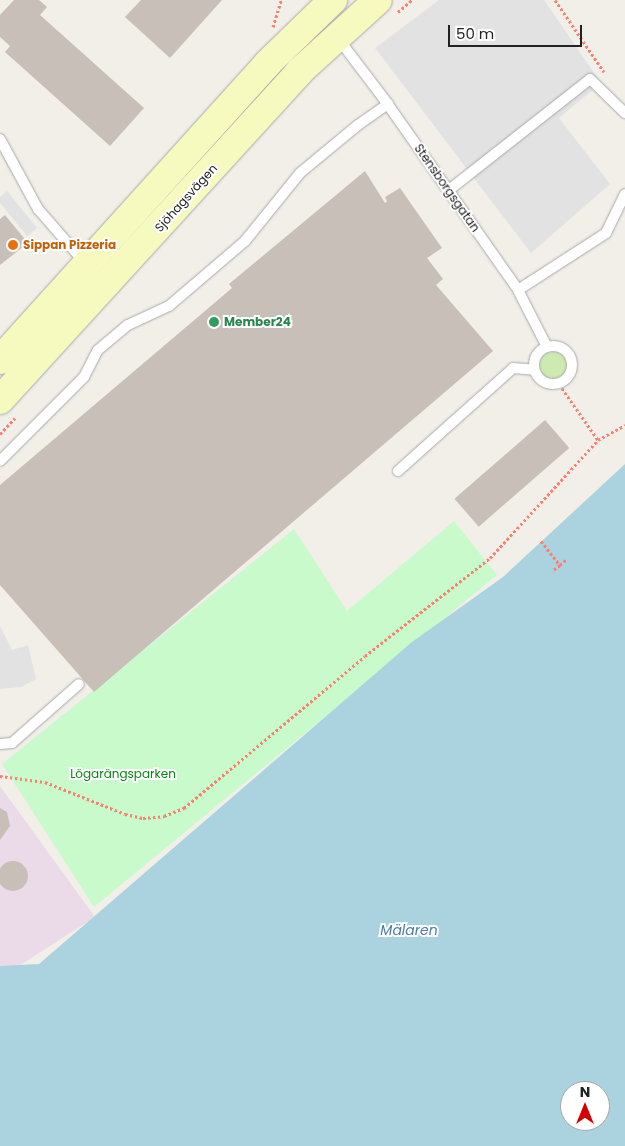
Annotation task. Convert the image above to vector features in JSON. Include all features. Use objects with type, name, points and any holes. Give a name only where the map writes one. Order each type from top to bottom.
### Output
[{"type":"main road","name":"Sjöhagsvägen","points":[[10,407],[96,276],[187,153],[268,64],[333,0]]},
{"type":"main road","points":[[187,153],[239,118],[312,45],[337,36],[341,14],[350,0]]},
{"type":"main road","name":"Sjöhagsvägen","points":[[0,360],[33,322],[96,276],[337,36],[384,9]]},
{"type":"main road","points":[[0,346],[33,322]]},
{"type":"lane","name":"Stensborgsgatan","points":[[337,36],[388,104],[518,290],[547,347]]},
{"type":"lane","points":[[449,190],[590,79],[625,113]]},
{"type":"lane","points":[[0,461],[84,377],[98,350],[128,325],[169,306],[245,241],[300,173],[358,125],[388,104]]},
{"type":"lane","points":[[0,140],[38,209],[96,276]]},
{"type":"lane","points":[[518,290],[606,233],[625,194]]},
{"type":"lane","points":[[553,346],[564,350],[571,360],[571,372],[568,377],[558,384],[546,383],[541,380],[534,370],[535,358],[547,347],[553,346]]},
{"type":"lane","points":[[398,471],[513,368],[534,370]]},
{"type":"lane","points":[[0,744],[12,743],[79,684]]},
{"type":"path","points":[[272,31],[281,0]]},
{"type":"path","points":[[384,9],[412,0]]},
{"type":"path","points":[[555,0],[606,75],[607,96]]},
{"type":"path","points":[[558,384],[598,440]]},
{"type":"path","points":[[0,434],[10,407]]},
{"type":"path","points":[[0,776],[45,782],[125,814],[143,818],[164,816],[184,808],[365,656],[490,558],[598,440],[625,425]]},
{"type":"path","points":[[541,541],[560,565]]},
{"type":"path","points":[[552,571],[567,559]]},
{"type":"shaded area","points":[[439,0],[544,0],[601,83],[559,118],[610,184],[531,253],[375,48]]},
{"type":"shaded area","points":[[7,191],[37,228],[27,236],[0,203],[0,197]]},
{"type":"shaded area","points":[[0,626],[12,650],[28,645],[36,679],[21,687],[0,689]]},
{"type":"shaded area","points":[[0,786],[95,917],[0,978]]},
{"type":"green space","points":[[553,352],[563,356],[567,366],[563,376],[553,380],[543,376],[539,366],[543,356]]},
{"type":"green space","name":"Lögarängsparken","points":[[454,521],[497,575],[94,907],[2,764],[294,529],[347,611]]},
{"type":"water","name":"Mälaren","points":[[625,464],[625,1146],[0,1146],[0,966],[39,964],[412,642],[503,577]]},
{"type":"building","points":[[14,0],[39,0],[47,7],[40,15],[144,108],[110,146],[5,52],[10,46],[0,37],[0,15]]},
{"type":"building","points":[[141,0],[222,0],[170,58],[125,17]]},
{"type":"building","points":[[365,171],[385,203],[387,201],[385,197],[400,188],[442,248],[427,258],[443,279],[436,285],[493,351],[94,692],[0,585],[0,485],[232,288],[229,284]]},
{"type":"building","points":[[5,215],[28,243],[0,265],[0,219]]},
{"type":"building","points":[[545,420],[569,448],[479,527],[454,499]]},
{"type":"building","points":[[0,808],[7,812],[10,826],[0,840]]},
{"type":"building","points":[[13,861],[24,865],[28,876],[24,887],[13,891],[2,887],[-2,876],[2,865]]},
{"type":"place","name":"Sippan Pizzeria","points":[[13,245]]},
{"type":"place","name":"Member24","points":[[214,322]]}]
